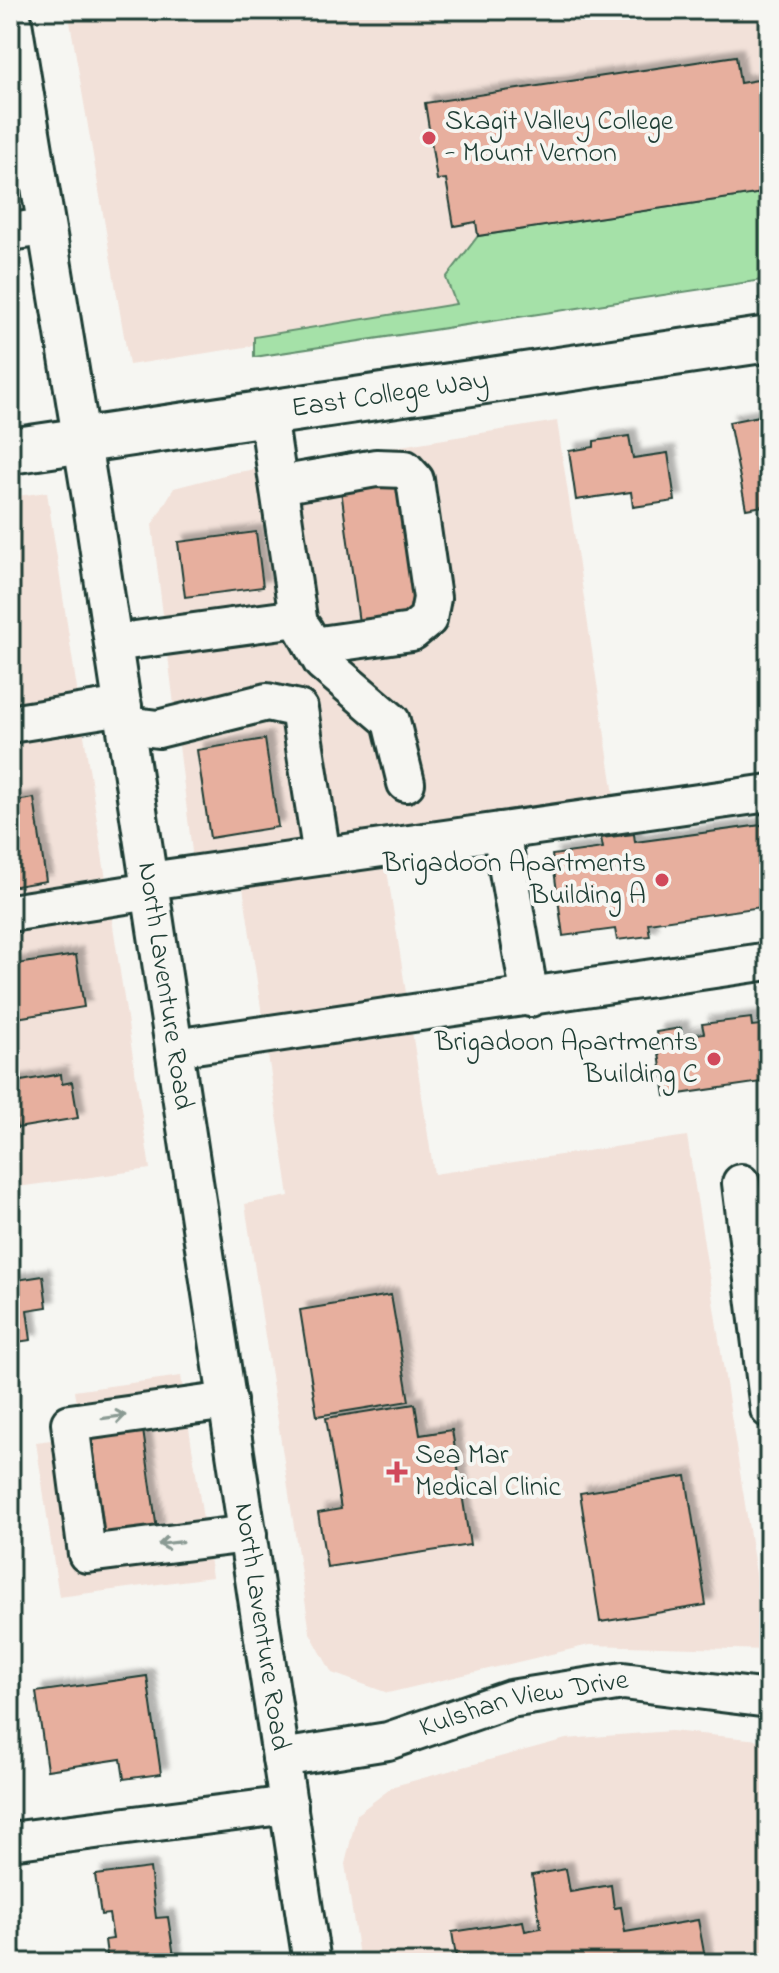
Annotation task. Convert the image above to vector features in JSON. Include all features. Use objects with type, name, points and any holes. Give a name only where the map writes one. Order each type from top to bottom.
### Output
[{"type":"main road","name":"East College Way","points":[[10,451],[769,339]]},
{"type":"street","name":"North Laventure Road","points":[[11,10],[19,116],[46,227],[113,643],[312,1963]]},
{"type":"street","points":[[10,232],[46,227]]},
{"type":"street","points":[[268,415],[306,632],[322,662],[391,721],[406,783]]},
{"type":"street","points":[[113,643],[306,632],[412,632],[428,619],[432,598],[415,480],[405,469],[376,468],[279,485]]},
{"type":"street","points":[[10,724],[124,716],[158,729],[267,702],[299,709],[322,856]]},
{"type":"street","points":[[10,913],[322,856],[769,793]]},
{"type":"street","points":[[501,831],[530,998]]},
{"type":"street","points":[[174,1048],[769,961]]},
{"type":"street","points":[[741,1183],[769,1409]]},
{"type":"street","points":[[228,1401],[70,1423],[87,1554],[248,1534]]},
{"type":"street","name":"Kulshan View Drive","points":[[281,1758],[388,1741],[510,1699],[623,1681],[769,1699]]},
{"type":"street","points":[[10,1841],[289,1805]]},
{"type":"shaded area","name":"Skagit Valley College - Mount Vernon","points":[[68,10],[769,10],[769,266],[129,365]]},
{"type":"shaded area","points":[[10,255],[21,325],[10,342]]},
{"type":"shaded area","points":[[557,421],[614,795],[381,831],[434,1174],[687,1136],[768,1650],[589,1645],[388,1693],[332,1673],[310,1633],[245,1204],[289,1196],[238,854],[193,860],[152,525],[174,488],[232,473]]},
{"type":"shaded area","points":[[47,492],[150,1169],[10,1188],[10,497]]},
{"type":"shaded area","points":[[181,1376],[212,1577],[59,1597],[36,1442],[81,1436],[74,1391]]},
{"type":"shaded area","points":[[671,1731],[769,1741],[769,1963],[360,1963],[345,1864],[357,1814],[394,1786],[566,1739]]},
{"type":"green space","points":[[769,192],[769,279],[254,357],[254,337],[456,304],[446,278],[478,236]]},
{"type":"building","points":[[736,56],[740,83],[769,78],[769,192],[478,236],[476,222],[454,226],[446,179],[437,180],[425,103]]},
{"type":"building","points":[[769,414],[769,505],[746,509],[729,422]]},
{"type":"building","points":[[629,436],[633,458],[668,453],[675,501],[633,507],[631,492],[576,500],[569,451],[594,447],[594,441]]},
{"type":"building","points":[[405,482],[416,622],[360,630],[341,490]]},
{"type":"building","points":[[256,532],[263,587],[185,597],[178,542]]},
{"type":"building","points":[[265,739],[278,827],[210,838],[197,750]]},
{"type":"building","points":[[34,798],[46,881],[10,887],[10,802]]},
{"type":"building","name":"Brigadoon Apartments Building A","points":[[769,824],[769,906],[648,923],[650,936],[617,940],[615,929],[563,936],[552,855],[603,848],[601,838],[634,834],[635,842]]},
{"type":"building","points":[[76,955],[84,1007],[10,1019],[10,965]]},
{"type":"building","name":"Brigadoon Apartments Building C","points":[[751,1018],[752,1026],[769,1024],[769,1081],[665,1096],[656,1032],[681,1028],[682,1036],[704,1033],[702,1024]]},
{"type":"building","points":[[61,1074],[62,1084],[72,1082],[78,1118],[17,1128],[10,1083]]},
{"type":"building","points":[[43,1276],[47,1307],[27,1310],[31,1340],[10,1343],[10,1281]]},
{"type":"building","points":[[391,1295],[409,1401],[317,1416],[300,1310]]},
{"type":"building","name":"Sea Mar Medical Clinic","points":[[415,1404],[420,1435],[452,1430],[470,1545],[327,1567],[318,1513],[341,1509],[326,1418]]},
{"type":"building","points":[[143,1430],[157,1530],[99,1539],[88,1463],[95,1461],[92,1438]]},
{"type":"building","points":[[686,1476],[706,1605],[600,1622],[580,1493]]},
{"type":"building","points":[[147,1676],[161,1774],[124,1779],[121,1759],[47,1770],[36,1692]]},
{"type":"building","points":[[150,1868],[156,1918],[168,1917],[175,1963],[108,1963],[105,1940],[113,1939],[109,1914],[101,1915],[95,1875]]},
{"type":"building","points":[[566,1869],[570,1892],[611,1885],[614,1908],[621,1907],[625,1932],[698,1920],[706,1963],[457,1963],[452,1932],[523,1921],[525,1931],[541,1928],[532,1875]]},
{"type":"place","name":"Skagit Valley College - Mount Vernon","points":[[429,138]]},
{"type":"place","name":"Brigadoon Apartments Building A","points":[[662,880]]},
{"type":"place","name":"Brigadoon Apartments Building C","points":[[714,1059]]},
{"type":"place","name":"Sea Mar Medical Clinic","points":[[397,1472]]}]
